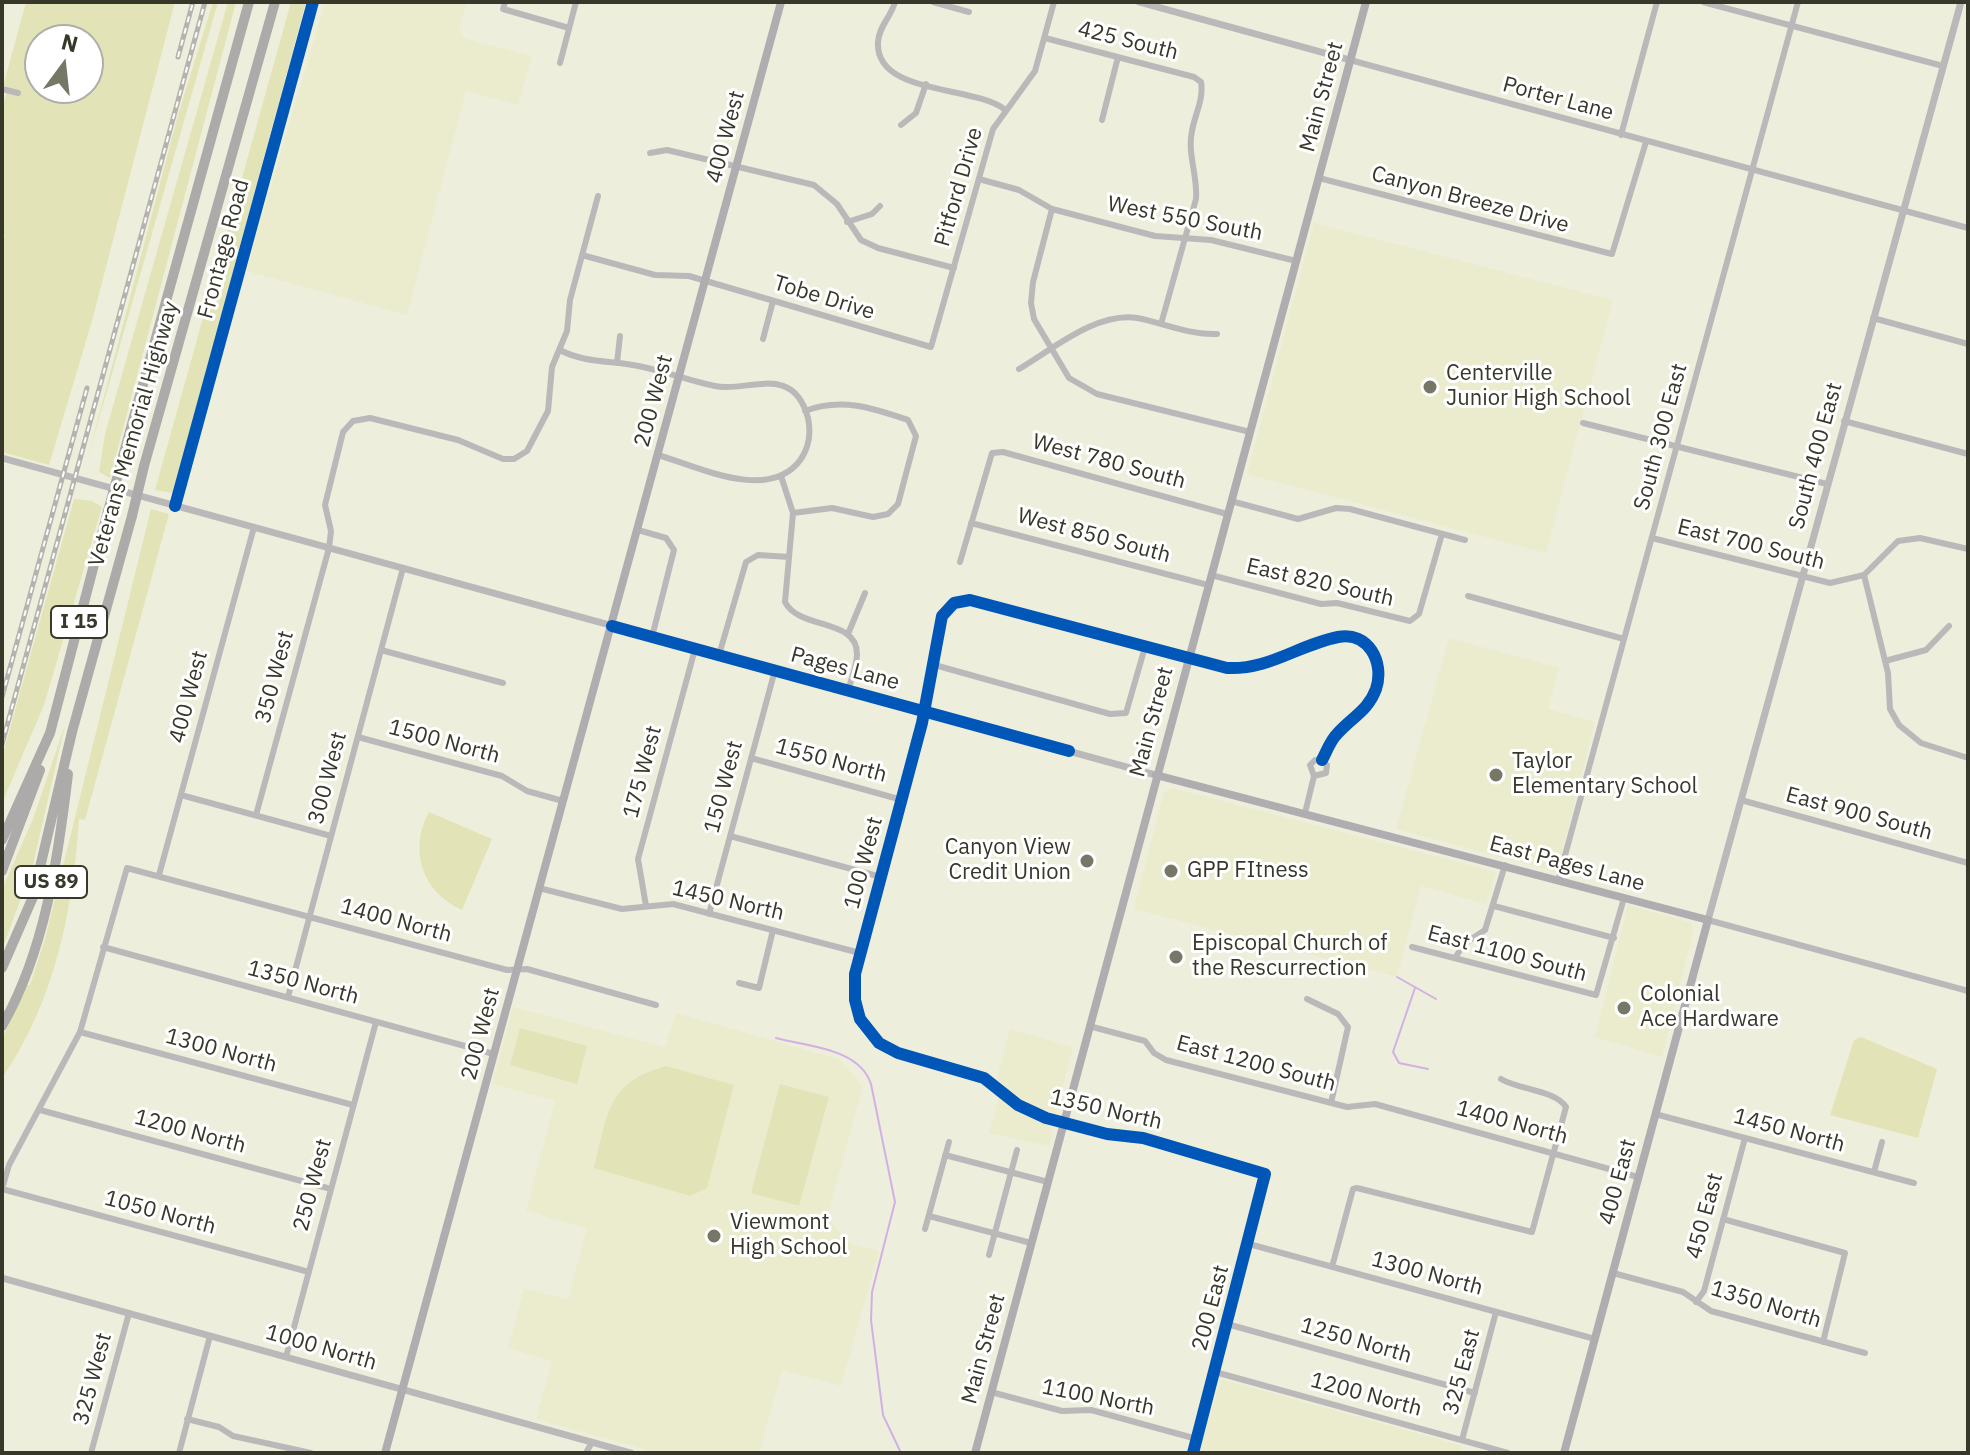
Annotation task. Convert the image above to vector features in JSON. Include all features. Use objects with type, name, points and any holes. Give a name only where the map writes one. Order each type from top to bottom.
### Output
[{"type":"highway","name":"Veterans Memorial Highway","points":[[2,840],[50,733],[249,2]]},
{"type":"highway","name":"Veterans Memorial Highway","points":[[2,968],[33,897],[72,732],[275,2]]},
{"type":"highway","name":"US 89","points":[[2,1026],[34,950],[46,907],[61,831],[72,732]]},
{"type":"highway","name":"US 89","points":[[2,871],[25,817],[50,733]]},
{"type":"main road","name":"400 West","points":[[706,282],[781,2]]},
{"type":"main road","name":"Main Street","points":[[975,1453],[1366,2]]},
{"type":"main road","name":"200 West","points":[[385,1453],[706,282]]},
{"type":"main road","name":"East Pages Lane","points":[[1156,775],[1708,920]]},
{"type":"main road","name":"400 East","points":[[1564,1453],[1708,920]]},
{"type":"street","name":"Frontage Road","points":[[175,506],[313,2]]},
{"type":"street","points":[[560,63],[576,2]]},
{"type":"street","points":[[895,2],[880,29],[878,50],[891,73],[906,82],[991,99],[1004,109]]},
{"type":"street","points":[[933,2],[969,12]]},
{"type":"street","name":"Pitford Drive","points":[[931,347],[993,129],[1004,109],[1035,71],[1054,2]]},
{"type":"street","name":"Porter Lane","points":[[1139,2],[1968,228]]},
{"type":"street","points":[[1621,135],[1657,2]]},
{"type":"street","points":[[1703,2],[1943,66]]},
{"type":"street","name":"South 300 East","points":[[1558,881],[1798,2]]},
{"type":"street","name":"South 400 East","points":[[1708,920],[1961,2]]},
{"type":"street","points":[[504,6],[569,28]]},
{"type":"street","name":"425 South","points":[[1045,38],[1194,77],[1201,82],[1203,91],[1191,132],[1190,155],[1197,185],[1196,199],[1186,238]]},
{"type":"street","points":[[1102,120],[1118,57]]},
{"type":"street","points":[[901,125],[916,113],[926,84]]},
{"type":"street","points":[[2,89],[18,93]]},
{"type":"street","name":"Canyon Breeze Drive","points":[[1319,178],[1601,254],[1612,254],[1646,142]]},
{"type":"street","points":[[650,153],[667,150],[800,181],[826,192],[861,240],[878,248],[954,268]]},
{"type":"street","name":"West 550 South","points":[[979,179],[1019,190],[1052,209],[1155,236],[1186,238],[1296,261]]},
{"type":"street","points":[[598,196],[560,350],[581,359],[617,363],[723,387],[759,381],[774,384],[794,395],[805,411],[809,429],[806,449],[796,465],[781,476],[752,481],[658,455]]},
{"type":"street","points":[[847,222],[872,214],[880,206]]},
{"type":"street","points":[[1052,209],[1033,282],[1031,303],[1034,319],[1069,378],[1097,394],[1250,432]]},
{"type":"street","points":[[1161,324],[1186,238]]},
{"type":"street","name":"Tobe Drive","points":[[582,255],[655,275],[687,276],[800,312],[931,347]]},
{"type":"street","points":[[763,339],[773,301]]},
{"type":"street","points":[[1019,369],[1118,317],[1200,334],[1217,334]]},
{"type":"street","points":[[1873,318],[1968,344]]},
{"type":"street","points":[[617,363],[620,336]]},
{"type":"street","name":"350 West","points":[[256,815],[329,548],[331,531],[325,501],[347,426],[357,419],[370,418],[458,440],[503,459],[514,459],[529,449],[547,416],[550,373],[560,350]]},
{"type":"street","points":[[793,513],[832,508],[873,517],[888,514],[898,504],[916,436],[914,426],[906,419],[849,403],[827,403],[805,411]]},
{"type":"street","points":[[1844,421],[1968,454]]},
{"type":"street","points":[[1583,423],[1827,484]]},
{"type":"street","name":"West 780 South","points":[[971,523],[992,453],[1003,452],[1227,514]]},
{"type":"street","name":"Pages Lane","points":[[2,458],[1156,775]]},
{"type":"street","points":[[781,476],[793,513],[785,598],[789,610],[848,634],[854,641],[857,654],[848,691]]},
{"type":"street","points":[[1231,501],[1298,519],[1336,508],[1350,509],[1465,540]]},
{"type":"street","points":[[960,562],[971,523]]},
{"type":"street","name":"West 850 South","points":[[971,523],[1210,580]]},
{"type":"street","name":"400 West","points":[[159,875],[254,527]]},
{"type":"street","points":[[638,530],[666,538],[674,550],[652,637]]},
{"type":"street","name":"East 820 South","points":[[1210,580],[1414,621],[1419,614],[1442,534]]},
{"type":"street","name":"East 700 South","points":[[1652,538],[1802,577],[1841,584],[1864,575]]},
{"type":"street","points":[[1968,549],[1920,538],[1898,541],[1864,575],[1885,661],[1890,709],[1899,725],[1921,743],[1968,758]]},
{"type":"street","points":[[719,655],[746,562],[754,556],[789,557]]},
{"type":"street","name":"300 West","points":[[288,997],[403,568]]},
{"type":"street","points":[[848,634],[865,593]]},
{"type":"street","points":[[1468,596],[1624,639]]},
{"type":"street","name":"100 West","points":[[864,1025],[856,1006],[854,987],[860,953],[925,712],[931,664],[942,616],[954,603],[970,600],[1188,658],[1244,669],[1261,666],[1340,637],[1353,637],[1370,648],[1379,668],[1377,686],[1366,709],[1333,737],[1322,760]]},
{"type":"street","points":[[1885,661],[1926,650],[1949,626]]},
{"type":"street","points":[[931,664],[1110,714],[1126,713],[1145,647]]},
{"type":"street","name":"175 West","points":[[646,906],[638,859],[695,649]]},
{"type":"street","points":[[381,650],[503,683]]},
{"type":"street","name":"150 West","points":[[709,914],[775,670]]},
{"type":"street","name":"1500 North","points":[[358,737],[502,776],[527,791],[563,801]]},
{"type":"street","name":"1550 North","points":[[751,758],[902,800]]},
{"type":"street","points":[[1305,813],[1314,776],[1310,765],[1315,760],[1322,760],[1327,765],[1326,773],[1314,776]]},
{"type":"street","points":[[181,795],[331,836]]},
{"type":"street","name":"East 900 South","points":[[1741,800],[1968,863]]},
{"type":"street","points":[[730,836],[881,877]]},
{"type":"street","points":[[1455,958],[1464,944],[1485,930],[1505,865]]},
{"type":"street","name":"1400 North","points":[[103,947],[127,868],[517,970],[527,969],[656,1005]]},
{"type":"street","name":"1450 North","points":[[539,888],[616,908],[668,904],[860,953]]},
{"type":"street","points":[[1494,906],[1614,938],[1624,898]]},
{"type":"street","name":"East Pages Lane","points":[[1708,920],[1968,991]]},
{"type":"street","points":[[739,983],[759,988],[773,930]]},
{"type":"street","name":"East 1100 South","points":[[1412,947],[1593,996],[1598,993],[1614,938]]},
{"type":"street","points":[[2,1189],[9,1165],[80,1032],[103,947]]},
{"type":"street","name":"1350 North","points":[[103,947],[494,1054]]},
{"type":"street","points":[[1307,999],[1338,1014],[1348,1027],[1331,1103]]},
{"type":"street","name":"250 West","points":[[286,1357],[376,1022]]},
{"type":"street","name":"1350 North","points":[[864,1025],[879,1043],[898,1053],[984,1078],[1025,1109],[1063,1123],[1107,1134],[1143,1138],[1265,1174]]},
{"type":"street","name":"East 1200 South","points":[[1089,1026],[1145,1041],[1161,1058],[1331,1103],[1351,1107],[1375,1104]]},
{"type":"street","name":"1300 North","points":[[80,1032],[353,1105]]},
{"type":"street","points":[[1332,1267],[1353,1189],[1364,1188],[1532,1232],[1555,1154],[1565,1104],[1501,1079]]},
{"type":"street","name":"1400 North","points":[[1375,1104],[1638,1177]]},
{"type":"street","name":"1200 North","points":[[40,1110],[331,1189]]},
{"type":"street","name":"1450 North","points":[[1655,1114],[1914,1183]]},
{"type":"street","name":"450 East","points":[[1696,1302],[1704,1291],[1745,1138]]},
{"type":"street","points":[[925,1229],[949,1142]]},
{"type":"street","points":[[1874,1172],[1882,1142]]},
{"type":"street","points":[[989,1255],[1017,1150]]},
{"type":"street","points":[[945,1155],[1048,1182]]},
{"type":"street","name":"200 East","points":[[1193,1453],[1265,1174]]},
{"type":"street","name":"1050 North","points":[[2,1189],[309,1272]]},
{"type":"street","points":[[929,1216],[1031,1243]]},
{"type":"street","points":[[1723,1219],[1845,1253],[1823,1342]]},
{"type":"street","name":"1300 North","points":[[1249,1244],[1595,1339]]},
{"type":"street","name":"1350 North","points":[[1613,1273],[1683,1292],[1711,1311],[1865,1353]]},
{"type":"street","name":"1000 North","points":[[2,1278],[631,1453]]},
{"type":"street","name":"325 East","points":[[1462,1440],[1496,1312]]},
{"type":"street","name":"325 West","points":[[91,1453],[129,1313]]},
{"type":"street","name":"1250 North","points":[[1227,1324],[1475,1393]]},
{"type":"street","points":[[179,1453],[210,1336]]},
{"type":"street","name":"1200 North","points":[[1215,1372],[1508,1453]]},
{"type":"street","name":"1100 North","points":[[991,1392],[1062,1411],[1091,1410],[1197,1439]]},
{"type":"street","points":[[187,1419],[219,1427],[233,1436],[311,1453]]},
{"type":"street","points":[[586,1453],[592,1442]]},
{"type":"street","points":[[270,1453],[272,1445]]},
{"type":"shaded area","points":[[26,2],[175,2],[92,321],[49,465],[2,452],[2,247],[5,235],[2,234],[2,109],[6,95],[4,83]]},
{"type":"shaded area","points":[[213,2],[218,2],[87,461],[178,115]]},
{"type":"shaded area","points":[[228,2],[236,2],[110,478],[99,472],[105,434]]},
{"type":"shaded area","points":[[291,2],[306,2],[173,493],[155,490]]},
{"type":"shaded area","points":[[325,2],[467,2],[459,31],[464,38],[532,56],[518,105],[466,91],[407,315],[246,271]]},
{"type":"shaded area","name":"Centerville Junior High School","points":[[1314,223],[1613,300],[1546,553],[1247,474]]},
{"type":"shaded area","points":[[74,499],[92,501],[102,507],[44,705],[2,803],[2,757]]},
{"type":"shaded area","points":[[151,509],[169,514],[85,820],[79,819],[72,887],[58,954],[36,1018],[2,1078],[2,1039],[27,985],[30,985],[45,939]]},
{"type":"shaded area","name":"Taylor Elementary School","points":[[1449,638],[1559,668],[1548,709],[1595,722],[1557,872],[1396,829]]},
{"type":"shaded area","points":[[65,725],[33,865],[2,950],[2,889],[33,819]]},
{"type":"shaded area","points":[[1172,788],[1496,872],[1486,904],[1421,886],[1397,977],[1134,909],[1164,792]]},
{"type":"shaded area","points":[[429,812],[492,839],[462,910],[437,892],[423,868],[420,841]]},
{"type":"shaded area","points":[[1628,905],[1692,923],[1693,932],[1662,1057],[1595,1037]]},
{"type":"shaded area","name":"Viewmont High School","points":[[513,1007],[665,1047],[676,1013],[839,1059],[863,1086],[827,1217],[850,1244],[879,1251],[841,1386],[782,1370],[759,1453],[657,1453],[536,1419],[552,1361],[508,1348],[524,1289],[568,1299],[587,1228],[526,1211],[555,1101],[492,1084]]},
{"type":"shaded area","points":[[520,1028],[587,1046],[577,1084],[510,1065]]},
{"type":"shaded area","points":[[1010,1029],[1073,1047],[1056,1113],[1031,1107],[996,1081]]},
{"type":"shaded area","points":[[1861,1037],[1937,1069],[1918,1138],[1830,1115],[1854,1040]]},
{"type":"shaded area","points":[[666,1066],[734,1085],[707,1188],[690,1196],[594,1168],[607,1117],[621,1091],[631,1081]]},
{"type":"shaded area","points":[[780,1084],[829,1097],[799,1206],[751,1193]]},
{"type":"shaded area","points":[[999,1096],[1024,1115],[1050,1126],[1053,1132],[1049,1146],[989,1133]]},
{"type":"shaded area","points":[[1221,1379],[1462,1446],[1460,1453],[1198,1453]]},
{"type":"waterway","points":[[1397,977],[1436,999]]},
{"type":"waterway","points":[[1415,988],[1393,1052],[1399,1063],[1428,1069]]},
{"type":"waterway","points":[[776,1038],[844,1056],[865,1072],[871,1084],[895,1202],[872,1292],[871,1320],[883,1415],[901,1453]]},
{"type":"railway","points":[[178,57],[193,2]]},
{"type":"railway","points":[[2,744],[205,2]]},
{"type":"railway","points":[[2,697],[87,388]]},
{"type":"cycle path","points":[[175,506],[313,2]]},
{"type":"cycle path","points":[[1193,1453],[1265,1174],[1143,1138],[1107,1134],[1046,1118],[1018,1105],[984,1078],[898,1053],[879,1043],[860,1019],[855,1000],[855,974],[922,723],[942,616],[954,603],[970,600],[1227,668],[1256,665],[1338,637],[1358,639],[1366,644],[1376,659],[1376,689],[1364,708],[1330,743],[1322,760]]},
{"type":"cycle path","points":[[612,626],[1069,751]]},
{"type":"place","name":"Centerville Junior High School","points":[[1430,387]]},
{"type":"place","name":"Taylor Elementary School","points":[[1496,775]]},
{"type":"place","name":"Canyon View Credit Union","points":[[1087,861]]},
{"type":"place","name":"GPP FItness","points":[[1171,871]]},
{"type":"place","name":"Episcopal Church of the Rescurrection","points":[[1176,957]]},
{"type":"place","name":"Colonial Ace Hardware","points":[[1624,1008]]},
{"type":"place","name":"Viewmont High School","points":[[714,1236]]}]
